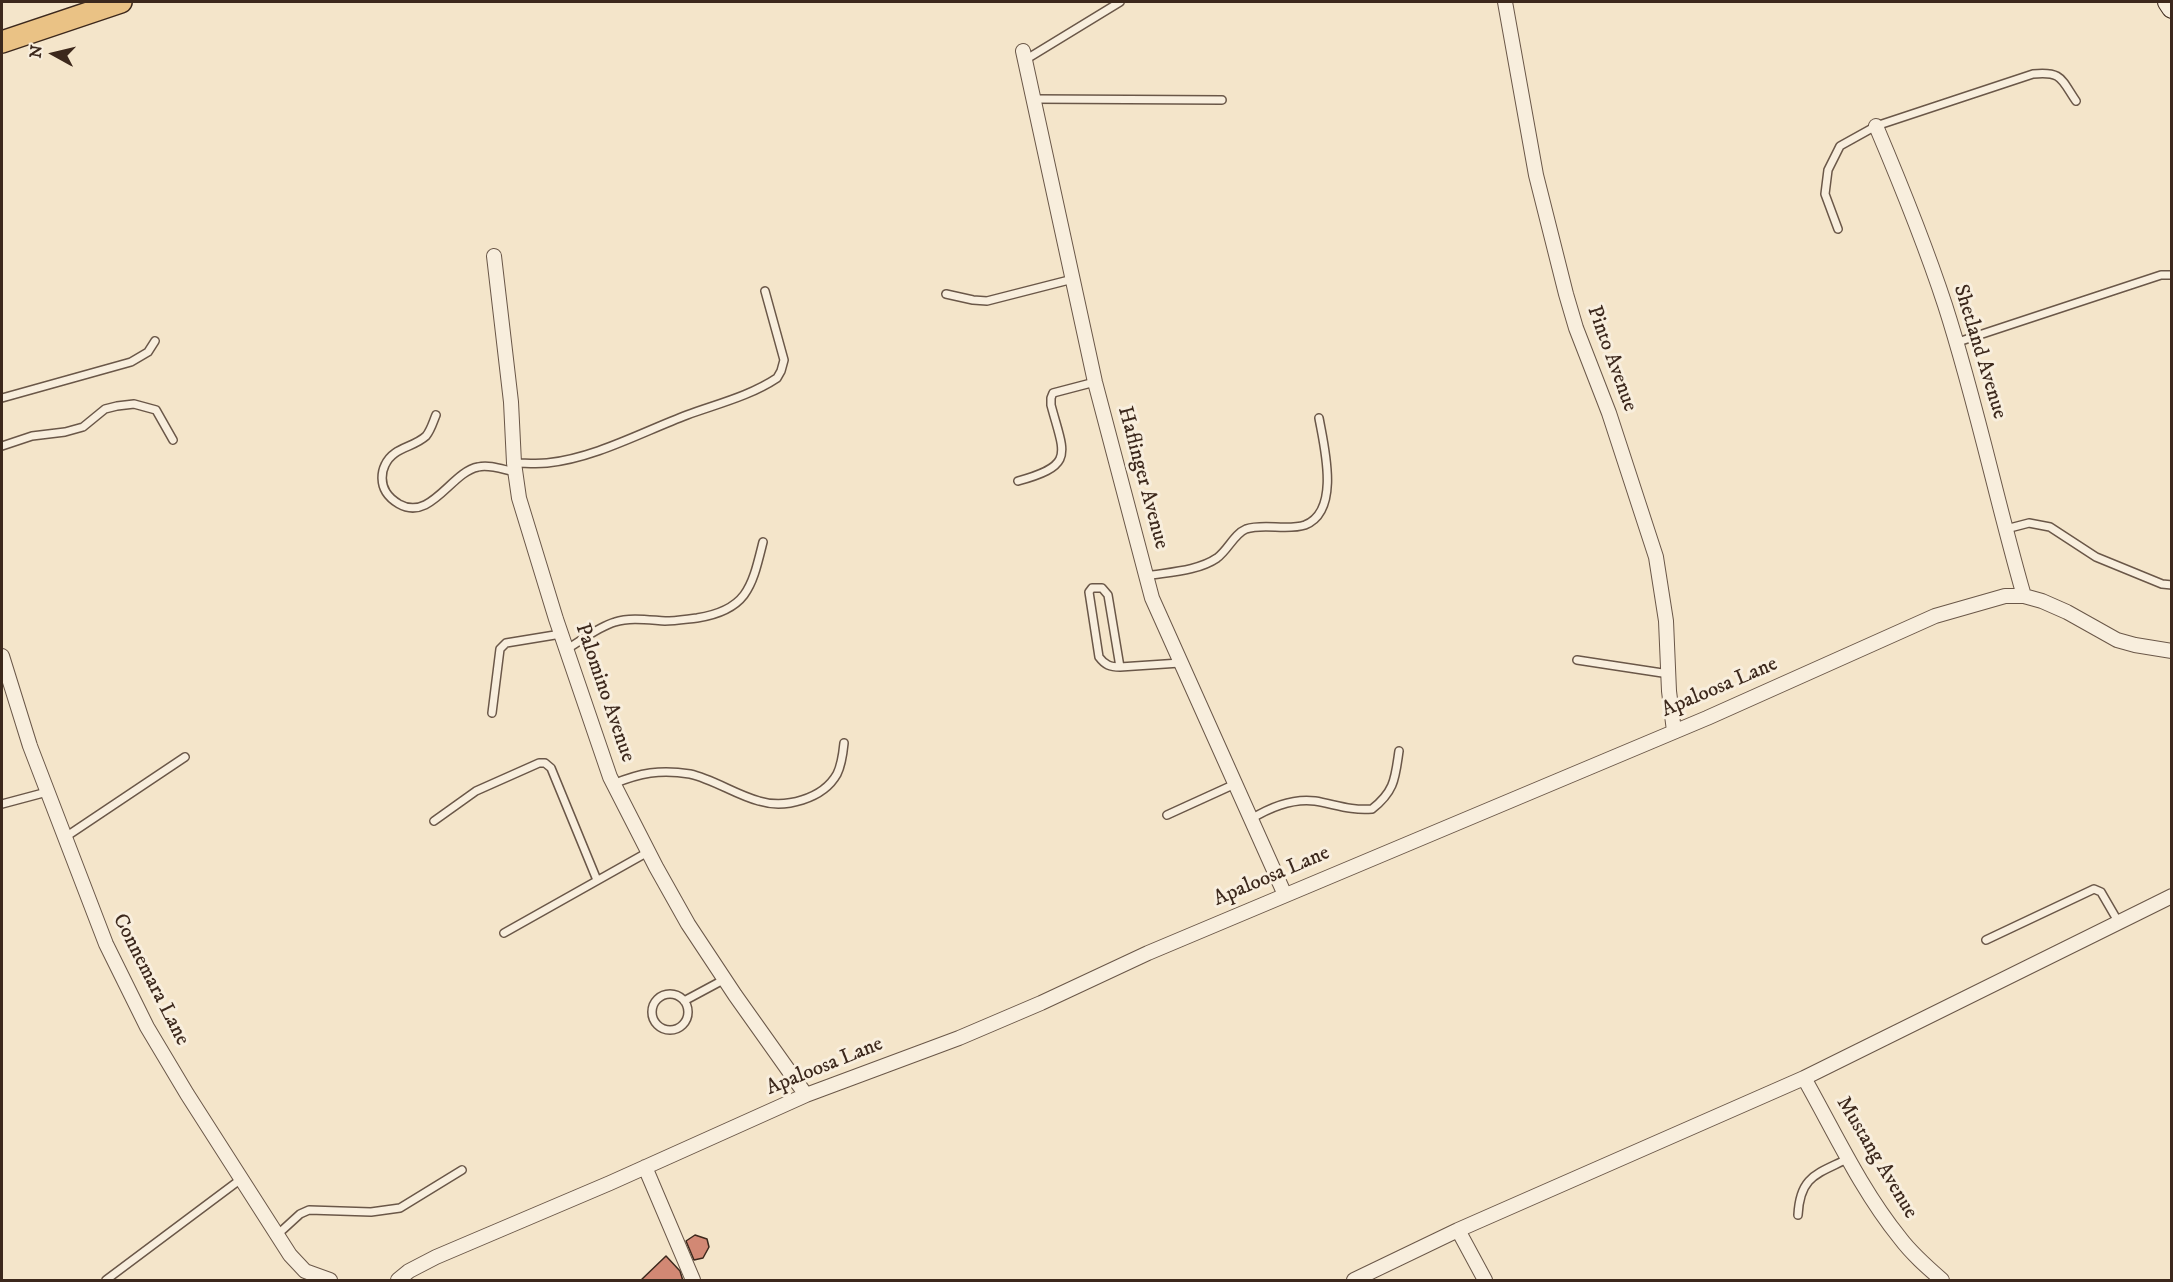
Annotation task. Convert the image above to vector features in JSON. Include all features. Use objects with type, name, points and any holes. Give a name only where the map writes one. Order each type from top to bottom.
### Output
[{"type":"main road","points":[[2,42],[121,2]]},
{"type":"street","name":"Pinto Avenue","points":[[1505,2],[1536,175],[1566,294],[1576,328],[1612,421],[1656,556],[1666,621],[1674,731]]},
{"type":"street","name":"Haflinger Avenue","points":[[1024,56],[1095,382],[1155,606],[1285,895]]},
{"type":"street","name":"Shetland Avenue","points":[[1876,126],[1918,226],[1955,343],[1987,453],[2024,596]]},
{"type":"street","name":"Palomino Avenue","points":[[494,256],[511,402],[519,498],[561,634],[613,784],[688,924],[806,1095]]},
{"type":"street","name":"Apaloosa Lane","points":[[398,1281],[409,1270],[436,1257],[806,1095],[959,1038],[1148,953],[1707,718],[1935,616],[2005,596],[2024,596],[2067,612],[2118,640],[2172,651]]},
{"type":"street","name":"Connemara Lane","points":[[2,656],[30,746],[105,944],[147,1027],[277,1235],[302,1269],[330,1281]]},
{"type":"street","points":[[1354,1281],[1458,1230],[1804,1078],[2172,896]]},
{"type":"street","name":"Mustang Avenue","points":[[1804,1078],[1866,1190],[1901,1239],[1942,1281]]},
{"type":"street","points":[[645,1167],[693,1281]]},
{"type":"street","points":[[1458,1230],[1485,1281]]},
{"type":"lane","points":[[1024,56],[1120,2]]},
{"type":"lane","points":[[1838,229],[1825,194],[1827,170],[1840,146],[1876,126],[2033,74],[2049,73],[2059,77],[2076,101]]},
{"type":"lane","points":[[1034,99],[1222,100]]},
{"type":"lane","points":[[1955,343],[2161,275],[2172,275]]},
{"type":"lane","points":[[946,294],[987,301],[1073,279]]},
{"type":"lane","points":[[436,415],[425,436],[391,455],[382,472],[386,493],[404,507],[428,504],[459,477],[479,466],[515,467],[547,463],[605,448],[728,402],[777,378],[783,360],[765,291]]},
{"type":"lane","points":[[2,398],[131,362],[148,352],[154,341]]},
{"type":"lane","points":[[1018,481],[1053,468],[1060,459],[1063,450],[1051,405],[1053,393],[1095,382]]},
{"type":"lane","points":[[2,446],[32,436],[83,427],[105,409],[134,404],[156,410],[173,440]]},
{"type":"lane","points":[[1146,576],[1196,567],[1215,560],[1227,550],[1239,532],[1248,528],[1304,525],[1314,519],[1326,497],[1329,480],[1319,418]]},
{"type":"lane","points":[[2006,529],[2029,523],[2050,527],[2096,558],[2162,584],[2172,585]]},
{"type":"lane","points":[[566,649],[615,621],[636,619],[674,621],[716,615],[728,609],[747,591],[755,574],[763,542]]},
{"type":"lane","points":[[1120,667],[1108,594],[1102,588],[1092,588],[1089,592],[1099,657],[1104,664],[1120,667],[1180,663]]},
{"type":"lane","points":[[492,713],[500,649],[506,643],[561,634]]},
{"type":"lane","points":[[1576,660],[1669,674]]},
{"type":"lane","points":[[613,784],[637,774],[651,772],[690,774],[760,802],[786,803],[814,795],[828,786],[842,762],[844,743]]},
{"type":"lane","points":[[1251,819],[1269,808],[1304,801],[1348,809],[1372,809],[1390,792],[1395,781],[1399,751]]},
{"type":"lane","points":[[64,838],[185,757]]},
{"type":"lane","points":[[434,821],[476,791],[538,763],[545,763],[551,768],[597,880]]},
{"type":"lane","points":[[1167,815],[1235,784]]},
{"type":"lane","points":[[2,804],[47,792]]},
{"type":"lane","points":[[504,933],[648,852]]},
{"type":"lane","points":[[1986,940],[2094,889],[2101,892],[2120,922]]},
{"type":"lane","points":[[684,1001],[725,980]]},
{"type":"lane","points":[[670,994],[684,1001],[687,1016],[684,1023],[670,1030],[656,1023],[652,1016],[652,1008],[656,1000],[663,995],[670,994]]},
{"type":"lane","points":[[1798,1215],[1800,1197],[1810,1178],[1849,1158]]},
{"type":"lane","points":[[277,1235],[300,1214],[309,1210],[371,1212],[400,1208],[462,1170]]},
{"type":"lane","points":[[106,1280],[242,1179]]},
{"type":"building","points":[[695,1235],[707,1239],[709,1247],[703,1258],[694,1260],[686,1241]]},
{"type":"building","points":[[666,1256],[680,1271],[683,1281],[640,1281]]}]
